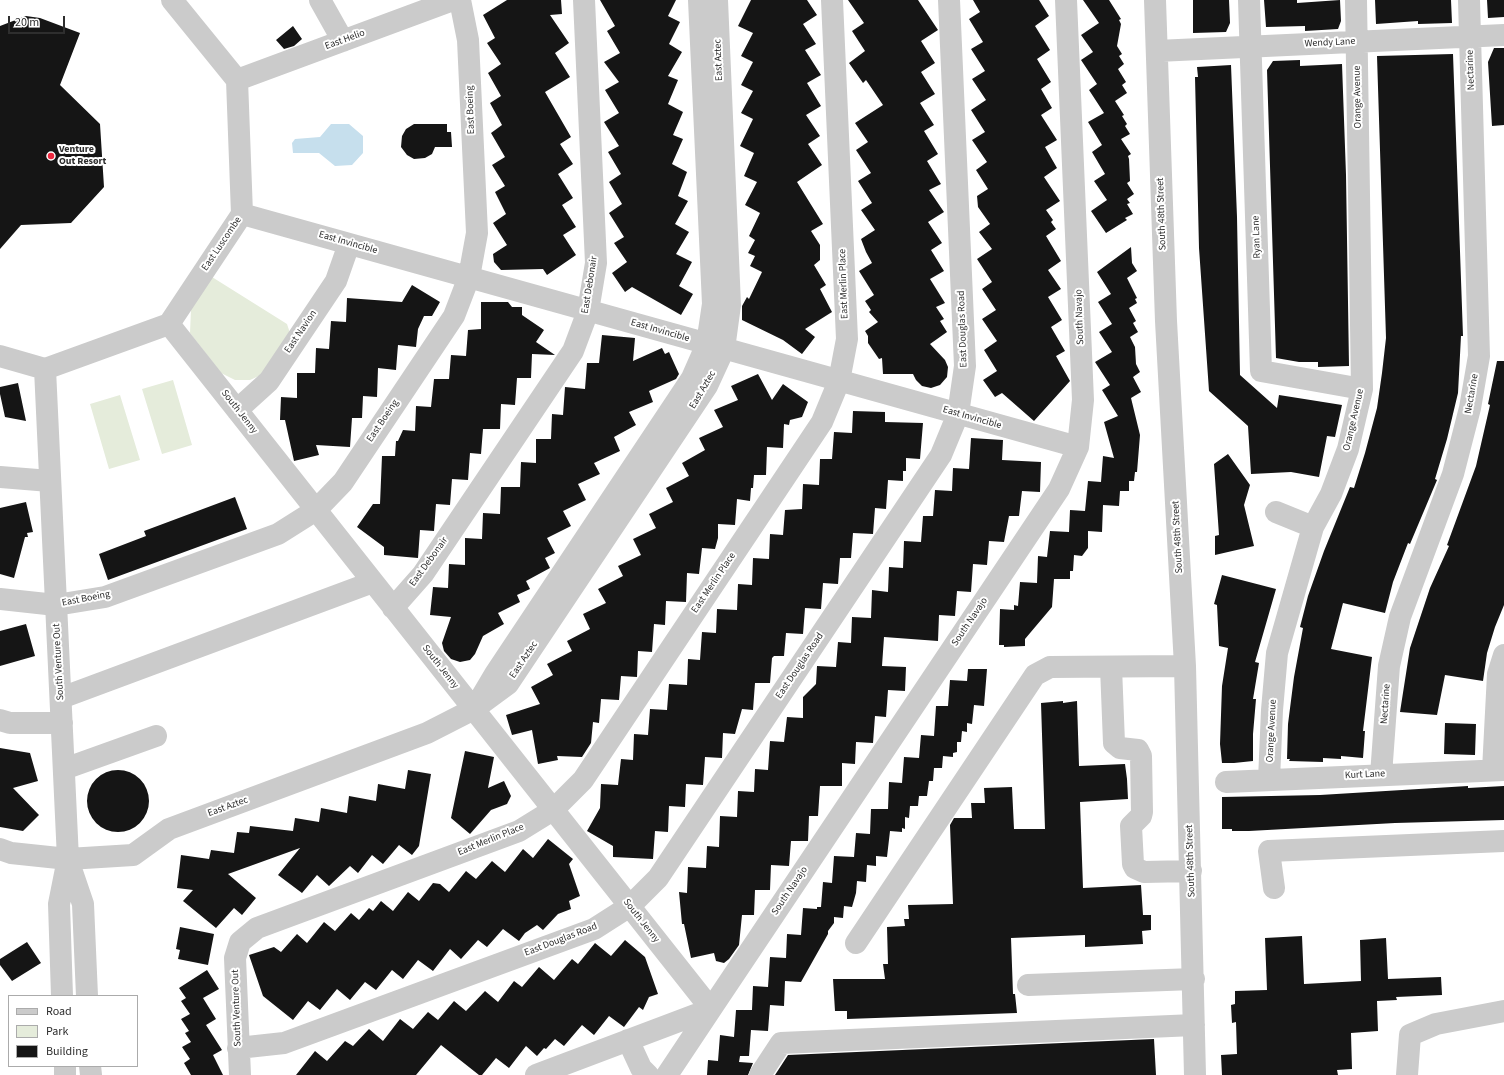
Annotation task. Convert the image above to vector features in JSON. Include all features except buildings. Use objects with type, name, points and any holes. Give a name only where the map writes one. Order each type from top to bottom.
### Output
[{"type":"street","points":[[172,0],[237,80]]},
{"type":"street","points":[[320,0],[343,41]]},
{"type":"street","name":"East Helio","points":[[237,80],[453,0]]},
{"type":"street","name":"East Boeing","points":[[0,599],[56,605],[105,597],[278,534],[316,510],[343,482],[454,316],[469,277],[477,233],[468,40],[460,0]]},
{"type":"street","name":"East Debonair","points":[[393,608],[423,574],[573,351],[588,311],[596,263],[584,0]]},
{"type":"street","name":"East Aztec","points":[[699,0],[716,346]]},
{"type":"street","name":"East Aztec","points":[[0,849],[11,852],[68,859],[132,855],[169,829],[427,733],[474,709],[508,684],[707,386],[716,346],[730,305],[717,0]]},
{"type":"street","name":"East Merlin Place","points":[[240,942],[257,928],[519,831],[553,810],[583,780],[822,422],[839,380],[847,339],[832,0]]},
{"type":"street","name":"East Douglas Road","points":[[238,1048],[284,1043],[594,929],[630,906],[658,878],[937,461],[958,414],[965,366],[949,0]]},
{"type":"street","name":"South Navajo","points":[[667,1075],[1058,488],[1078,447],[1083,400],[1066,0]]},
{"type":"street","name":"South 48th Street","points":[[1155,0],[1166,321],[1185,666],[1194,979],[1195,1075]]},
{"type":"street","name":"Ryan Lane","points":[[1249,0],[1261,371],[1362,389]]},
{"type":"street","name":"Orange Avenue","points":[[1269,780],[1277,653],[1313,527],[1331,494],[1348,449],[1362,389],[1358,42],[1356,0]]},
{"type":"street","name":"Nectarine","points":[[1381,775],[1389,666],[1400,617],[1453,474],[1470,408],[1479,356],[1469,0]]},
{"type":"street","name":"Wendy Lane","points":[[1157,50],[1504,35]]},
{"type":"street","name":"East Luscombe","points":[[169,324],[242,214],[237,80]]},
{"type":"street","name":"East Invincible","points":[[242,214],[1078,447]]},
{"type":"street","name":"East Navion","points":[[237,410],[269,382],[336,280],[349,244]]},
{"type":"street","points":[[0,356],[45,369],[169,324]]},
{"type":"street","name":"South Jenny","points":[[169,324],[711,1009]]},
{"type":"street","name":"South Venture Out","points":[[45,369],[68,859],[60,904],[62,995]]},
{"type":"street","points":[[0,478],[50,481]]},
{"type":"street","points":[[1276,512],[1313,527]]},
{"type":"street","points":[[60,698],[373,582]]},
{"type":"street","points":[[1499,770],[1498,674],[1504,655]]},
{"type":"street","points":[[856,943],[1035,676],[1050,667],[1185,666]]},
{"type":"street","points":[[1111,667],[1114,743],[1120,748],[1138,750],[1141,756],[1142,812],[1141,816],[1131,826],[1133,864],[1135,868],[1144,872],[1191,871]]},
{"type":"street","points":[[0,720],[10,723],[62,723]]},
{"type":"street","points":[[64,769],[156,736]]},
{"type":"street","name":"Kurt Lane","points":[[1226,782],[1499,770]]},
{"type":"street","points":[[1274,888],[1269,851],[1504,841]]},
{"type":"street","name":"South Venture Out","points":[[68,859],[83,904],[87,988]]},
{"type":"street","name":"South Venture Out","points":[[240,942],[235,958],[240,1075]]},
{"type":"street","points":[[1028,985],[1194,979]]},
{"type":"street","points":[[62,995],[87,988]]},
{"type":"street","points":[[536,1075],[711,1009]]},
{"type":"street","points":[[1407,1075],[1410,1035],[1436,1024],[1504,1010]]},
{"type":"street","points":[[760,1075],[781,1043],[1194,1025]]},
{"type":"street","points":[[628,1040],[641,1068],[648,1075]]},
{"type":"green space","points":[[212,277],[287,324],[290,333],[261,375],[250,380],[235,380],[221,373],[190,333],[191,309]]},
{"type":"green space","points":[[173,380],[192,445],[162,454],[142,389]]},
{"type":"green space","points":[[120,395],[140,460],[109,469],[90,404]]},
{"type":"water","points":[[331,124],[349,124],[363,136],[363,153],[352,165],[335,166],[319,153],[293,153],[292,143],[295,139],[320,137]]},
{"type":"place","name":"Venture Out Resort","points":[[51,156]]}]
